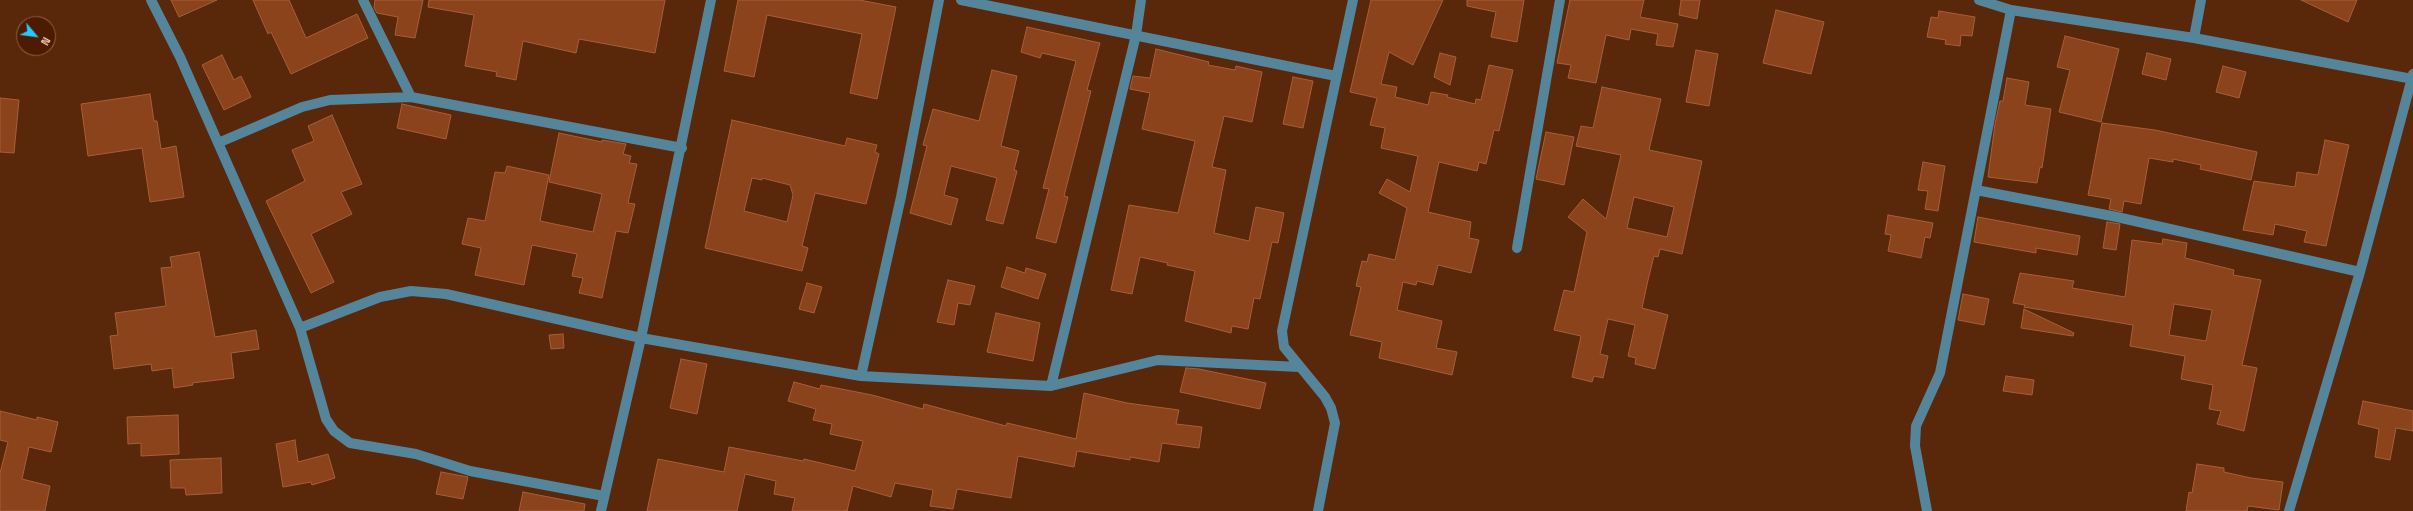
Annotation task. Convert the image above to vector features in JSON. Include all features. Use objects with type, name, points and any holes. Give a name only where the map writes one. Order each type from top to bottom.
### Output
[{"type":"street","points":[[151,0],[180,56],[300,328],[326,419],[334,431],[350,443],[416,454],[470,471],[604,496]]},
{"type":"street","points":[[363,0],[411,97]]},
{"type":"street","points":[[601,511],[641,338],[682,148],[711,0]]},
{"type":"street","points":[[861,376],[901,197],[939,0]]},
{"type":"street","points":[[961,0],[1336,76]]},
{"type":"street","points":[[1051,386],[1136,35],[1141,0]]},
{"type":"street","points":[[1318,511],[1335,423],[1331,408],[1325,397],[1284,347],[1282,331],[1353,0]]},
{"type":"street","points":[[1517,248],[1560,0]]},
{"type":"street","points":[[1979,0],[2011,10],[2194,38],[2413,78],[2360,272],[2289,511]]},
{"type":"street","points":[[2194,38],[2201,0]]},
{"type":"street","points":[[1927,511],[1915,446],[1916,426],[1940,373],[2011,10]]},
{"type":"street","points":[[218,143],[302,107],[330,100],[411,97],[682,148]]},
{"type":"street","points":[[1976,190],[2117,217],[2360,272]]},
{"type":"street","points":[[300,328],[380,297],[411,291],[446,294],[641,338],[861,376],[1051,386],[1158,360],[1300,367]]},
{"type":"building","points":[[171,0],[217,0],[179,17]]},
{"type":"building","points":[[253,0],[289,0],[306,38],[357,14],[368,38],[291,74],[271,32],[268,34]]},
{"type":"building","points":[[375,0],[423,0],[415,38],[395,35],[398,17],[377,13],[374,8]]},
{"type":"building","points":[[429,0],[665,0],[655,53],[579,39],[576,53],[523,41],[516,80],[496,76],[497,72],[465,66],[474,15],[428,7]]},
{"type":"building","points":[[738,0],[859,0],[896,7],[877,99],[850,93],[862,34],[767,15],[754,77],[724,71]]},
{"type":"building","points":[[1371,0],[1443,0],[1413,65],[1389,52],[1381,84],[1397,87],[1395,97],[1428,105],[1431,92],[1448,95],[1447,97],[1475,104],[1476,99],[1481,100],[1489,65],[1513,70],[1499,131],[1494,130],[1486,164],[1479,162],[1477,171],[1439,162],[1428,212],[1471,222],[1469,238],[1479,240],[1471,273],[1438,265],[1433,285],[1417,281],[1416,285],[1403,282],[1397,310],[1442,321],[1436,348],[1457,352],[1452,375],[1379,358],[1382,342],[1350,335],[1361,287],[1356,286],[1362,261],[1367,262],[1369,254],[1395,260],[1407,208],[1379,193],[1387,179],[1410,192],[1418,156],[1381,148],[1385,128],[1370,125],[1377,98],[1350,92]]},
{"type":"building","points":[[1467,0],[1524,0],[1517,42],[1491,37],[1496,12],[1467,6]]},
{"type":"building","points":[[1570,0],[1644,0],[1640,17],[1678,24],[1673,47],[1656,45],[1658,34],[1631,29],[1629,40],[1606,35],[1596,83],[1568,78],[1571,65],[1557,63]]},
{"type":"building","points":[[1681,0],[1700,0],[1697,19],[1679,15]]},
{"type":"building","points":[[2301,0],[2357,0],[2348,22]]},
{"type":"building","points":[[1776,10],[1824,22],[1811,74],[1763,63]]},
{"type":"building","points":[[1939,11],[1975,17],[1972,36],[1961,35],[1960,46],[1945,44],[1946,40],[1927,37],[1931,17],[1938,18]]},
{"type":"building","points":[[1027,27],[1100,43],[1087,90],[1091,91],[1064,196],[1068,197],[1056,243],[1036,238],[1049,189],[1043,188],[1076,61],[1042,53],[1040,58],[1021,52]]},
{"type":"building","points":[[2065,36],[2119,49],[2101,122],[2059,112],[2070,70],[2057,67]]},
{"type":"building","points":[[1156,49],[1209,62],[1208,65],[1235,70],[1236,66],[1262,72],[1252,122],[1224,116],[1212,167],[1226,170],[1214,233],[1249,241],[1256,207],[1284,213],[1278,243],[1272,242],[1260,299],[1254,298],[1248,329],[1232,326],[1231,333],[1185,321],[1195,271],[1167,265],[1168,263],[1140,257],[1132,294],[1111,290],[1129,205],[1178,213],[1195,141],[1142,129],[1150,93],[1130,89],[1133,76],[1150,78]]},
{"type":"building","points":[[1696,50],[1718,54],[1709,106],[1686,102]]},
{"type":"building","points":[[1440,53],[1456,57],[1450,85],[1434,77]]},
{"type":"building","points":[[2147,53],[2171,59],[2166,80],[2142,74]]},
{"type":"building","points":[[222,55],[234,80],[241,76],[251,97],[224,110],[202,65]]},
{"type":"building","points":[[2223,66],[2246,72],[2239,98],[2216,92]]},
{"type":"building","points":[[992,70],[1017,76],[1001,146],[1019,151],[1014,170],[1017,171],[1003,224],[986,220],[997,178],[951,166],[944,195],[958,199],[951,225],[910,213],[927,146],[923,145],[933,109],[979,121]]},
{"type":"building","points":[[1293,77],[1313,81],[1303,128],[1283,124]]},
{"type":"building","points":[[2007,78],[2029,82],[2025,105],[2051,109],[2042,168],[2040,167],[2037,183],[1988,177],[1995,124],[2000,101],[2003,101]]},
{"type":"building","points":[[1602,87],[1661,99],[1649,150],[1702,161],[1682,254],[1660,249],[1658,257],[1654,256],[1648,280],[1642,308],[1668,315],[1655,369],[1635,364],[1636,358],[1628,356],[1635,325],[1608,319],[1600,354],[1608,356],[1603,378],[1594,376],[1592,382],[1572,377],[1581,336],[1554,330],[1564,290],[1574,292],[1587,232],[1568,217],[1583,199],[1606,219],[1621,155],[1576,146],[1581,126],[1593,128]],"holes":[[[1634,197],[1674,207],[1667,237],[1627,228]]]},
{"type":"building","points":[[150,94],[154,121],[157,121],[161,149],[176,146],[184,197],[150,202],[142,148],[88,156],[81,104]]},
{"type":"building","points":[[0,98],[19,100],[14,153],[0,152]]},
{"type":"building","points":[[402,104],[451,115],[446,139],[397,128]]},
{"type":"building","points":[[332,115],[362,184],[341,192],[352,214],[311,234],[334,282],[311,293],[266,201],[305,181],[292,150],[314,141],[308,126]]},
{"type":"building","points":[[732,120],[845,146],[847,138],[877,145],[875,152],[879,154],[866,204],[815,193],[802,246],[808,248],[802,271],[705,248]],"holes":[[[752,178],[762,180],[762,178],[790,185],[793,195],[787,222],[744,211]]]},
{"type":"building","points":[[2102,123],[2155,130],[2257,152],[2251,180],[2200,169],[2201,165],[2173,159],[2173,162],[2149,158],[2141,204],[2124,201],[2122,212],[2109,209],[2111,199],[2088,195]]},
{"type":"building","points":[[1546,132],[1574,137],[1564,185],[1536,179]]},
{"type":"building","points":[[559,133],[602,142],[602,140],[626,144],[623,154],[631,156],[629,163],[637,164],[628,203],[635,204],[628,233],[616,231],[602,298],[579,293],[583,278],[572,276],[577,254],[532,245],[524,285],[475,275],[481,248],[462,244],[468,218],[485,221],[495,172],[505,173],[507,166],[549,175],[540,221],[593,232],[602,194],[549,182]]},
{"type":"building","points":[[2325,140],[2349,145],[2326,246],[2304,242],[2307,231],[2275,224],[2273,235],[2243,230],[2254,181],[2295,187],[2297,172],[2318,175]]},
{"type":"building","points":[[1923,162],[1945,166],[1938,211],[1925,209],[1928,191],[1918,190]]},
{"type":"building","points":[[1888,215],[1933,223],[1930,238],[1925,237],[1921,258],[1888,251],[1891,235],[1885,234]]},
{"type":"building","points":[[1978,217],[2080,236],[2077,255],[2036,248],[2036,253],[1974,242]]},
{"type":"building","points":[[2107,222],[2120,224],[2116,250],[2103,248]]},
{"type":"building","points":[[2163,239],[2187,243],[2185,258],[2234,270],[2233,275],[2261,280],[2242,365],[2257,368],[2244,431],[2217,424],[2221,411],[2209,409],[2213,385],[2181,379],[2185,356],[2130,346],[2133,325],[2024,307],[2025,305],[2013,303],[2020,273],[2074,281],[2072,288],[2125,297],[2132,240],[2162,244]],"holes":[[[2174,304],[2212,310],[2206,341],[2169,335]]]},
{"type":"building","points":[[199,252],[215,337],[256,330],[259,349],[231,353],[234,378],[192,383],[193,385],[174,388],[172,368],[152,371],[151,364],[114,369],[110,336],[118,335],[115,313],[166,306],[161,268],[172,267],[170,257]]},
{"type":"building","points":[[1007,267],[1025,273],[1026,268],[1046,274],[1038,299],[1001,287]]},
{"type":"building","points":[[948,280],[975,286],[970,305],[958,303],[954,325],[937,322]]},
{"type":"building","points":[[807,283],[822,287],[814,313],[799,309]]},
{"type":"building","points":[[1963,294],[1989,299],[1984,325],[1958,320]]},
{"type":"building","points":[[2024,309],[2074,333],[2073,336],[2021,328]]},
{"type":"building","points":[[996,313],[1040,323],[1033,361],[987,352]]},
{"type":"building","points":[[563,334],[564,348],[551,349],[549,335]]},
{"type":"building","points":[[681,359],[707,364],[697,414],[670,408]]},
{"type":"building","points":[[1186,368],[1199,369],[1266,383],[1260,409],[1180,392]]},
{"type":"building","points":[[2006,376],[2034,380],[2032,395],[2003,391]]},
{"type":"building","points":[[794,382],[820,389],[821,385],[872,395],[923,409],[924,404],[1006,426],[1007,423],[1076,439],[1084,393],[1127,403],[1179,410],[1176,424],[1202,427],[1199,448],[1162,443],[1159,462],[1130,457],[1130,460],[1077,451],[1074,467],[1018,456],[1011,498],[957,489],[953,509],[930,506],[933,490],[895,483],[891,497],[853,486],[847,511],[792,511],[795,498],[774,494],[776,481],[745,474],[737,511],[647,511],[658,459],[724,472],[729,447],[803,461],[804,459],[855,471],[863,441],[830,434],[832,424],[813,420],[816,409],[788,401]]},
{"type":"building","points":[[2363,401],[2413,411],[2413,431],[2396,428],[2390,460],[2375,457],[2379,429],[2358,424]]},
{"type":"building","points":[[0,411],[37,420],[37,417],[58,422],[51,452],[29,447],[22,479],[50,486],[45,511],[0,511],[0,473],[8,442],[0,440]]},
{"type":"building","points":[[178,415],[179,454],[141,456],[141,443],[128,444],[127,417]]},
{"type":"building","points":[[295,440],[298,462],[328,454],[335,478],[312,485],[311,482],[283,487],[276,444]]},
{"type":"building","points":[[221,458],[222,493],[186,495],[185,488],[171,488],[170,460]]},
{"type":"building","points":[[2197,464],[2224,468],[2224,472],[2251,478],[2283,482],[2279,510],[2248,506],[2247,511],[2186,511],[2189,492],[2192,493]]},
{"type":"building","points":[[441,472],[468,477],[463,499],[436,494]]},
{"type":"building","points":[[523,492],[585,504],[584,511],[519,511]]}]
